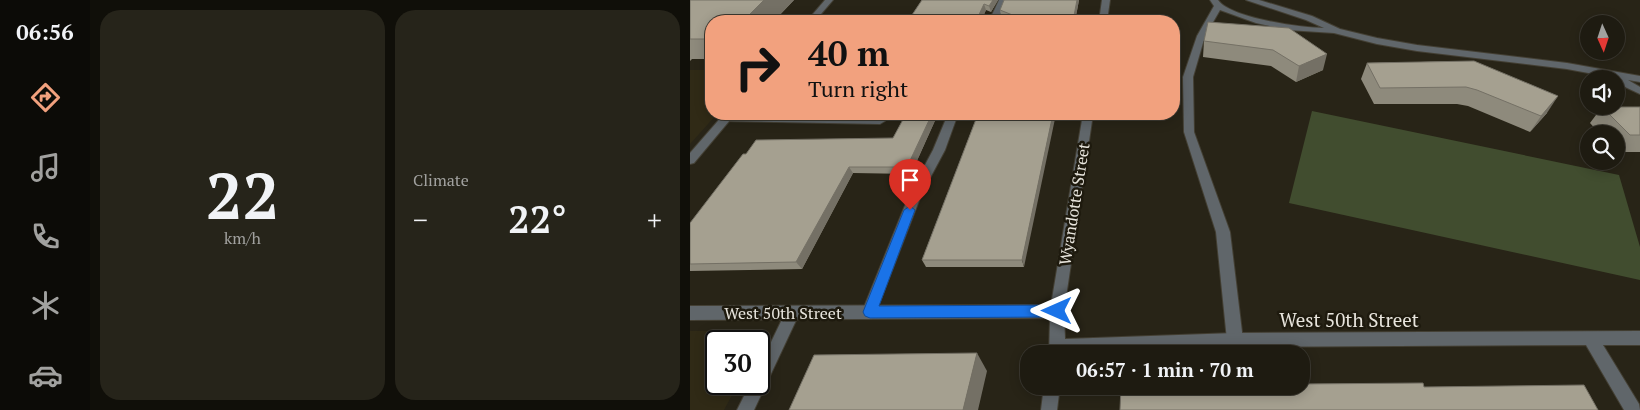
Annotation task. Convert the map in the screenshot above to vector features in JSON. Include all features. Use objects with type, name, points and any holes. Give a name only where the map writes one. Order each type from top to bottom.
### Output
[{"type":"street","points":[[816,15],[829,0]]},
{"type":"street","points":[[996,15],[1003,0]]},
{"type":"street","points":[[1103,15],[1106,0]]},
{"type":"street","points":[[1250,0],[1309,18],[1337,31]]},
{"type":"street","points":[[1235,340],[1223,232],[1189,132],[1188,77],[1201,36],[1216,3],[1241,16],[1280,26],[1310,31],[1337,31],[1416,48],[1590,70]]},
{"type":"street","points":[[1625,76],[1640,79]]},
{"type":"street","points":[[1625,82],[1640,91]]},
{"type":"street","points":[[690,160],[725,120]]},
{"type":"street","points":[[842,120],[880,121]]},
{"type":"street","points":[[870,312],[916,193],[939,150],[951,120]]},
{"type":"street","name":"Wyandotte Street","points":[[1057,345],[1057,311],[1087,120]]},
{"type":"street","name":"West 50th Street","points":[[690,313],[1057,311]]},
{"type":"street","points":[[770,361],[793,312]]},
{"type":"street","points":[[1590,338],[1633,410]]},
{"type":"street","name":"West 50th Street","points":[[1146,345],[1235,340],[1640,338]]},
{"type":"street","points":[[745,410],[753,395]]},
{"type":"street","points":[[1049,410],[1051,395]]},
{"type":"shaded area","points":[[690,70],[705,70],[705,120],[712,120],[690,144]]},
{"type":"shaded area","points":[[690,331],[705,331],[705,395],[732,395],[724,410],[690,410]]},
{"type":"green space","points":[[1312,111],[1580,167],[1580,170],[1595,170],[1619,175],[1640,247],[1640,280],[1289,203]]},
{"type":"building","points":[[690,0],[764,0],[749,15],[705,15],[705,39],[690,39]]},
{"type":"building","points":[[922,0],[993,0],[989,6],[984,4],[979,15],[912,15]]},
{"type":"building","points":[[1004,0],[1077,0],[1074,15],[1012,15],[1000,10]]},
{"type":"building","points":[[1208,22],[1289,28],[1327,54],[1299,66],[1273,50],[1204,41]]},
{"type":"building","points":[[1474,61],[1558,96],[1541,116],[1466,87],[1380,88],[1367,63]]},
{"type":"building","points":[[1625,107],[1640,107],[1640,135],[1630,135],[1625,130],[1625,125],[1620,125],[1610,115],[1625,115]]},
{"type":"building","points":[[903,120],[929,120],[907,167],[849,167],[796,262],[690,264],[690,223],[756,140],[893,138]]},
{"type":"building","points":[[976,120],[1052,120],[1022,260],[922,260]]},
{"type":"building","points":[[977,353],[963,410],[789,410],[814,355]]},
{"type":"building","points":[[1423,383],[1424,387],[1584,385],[1598,410],[1120,410],[1121,395],[1310,395],[1310,384]]},
{"type":"route","points":[[910,210],[870,312],[1057,311]]}]
